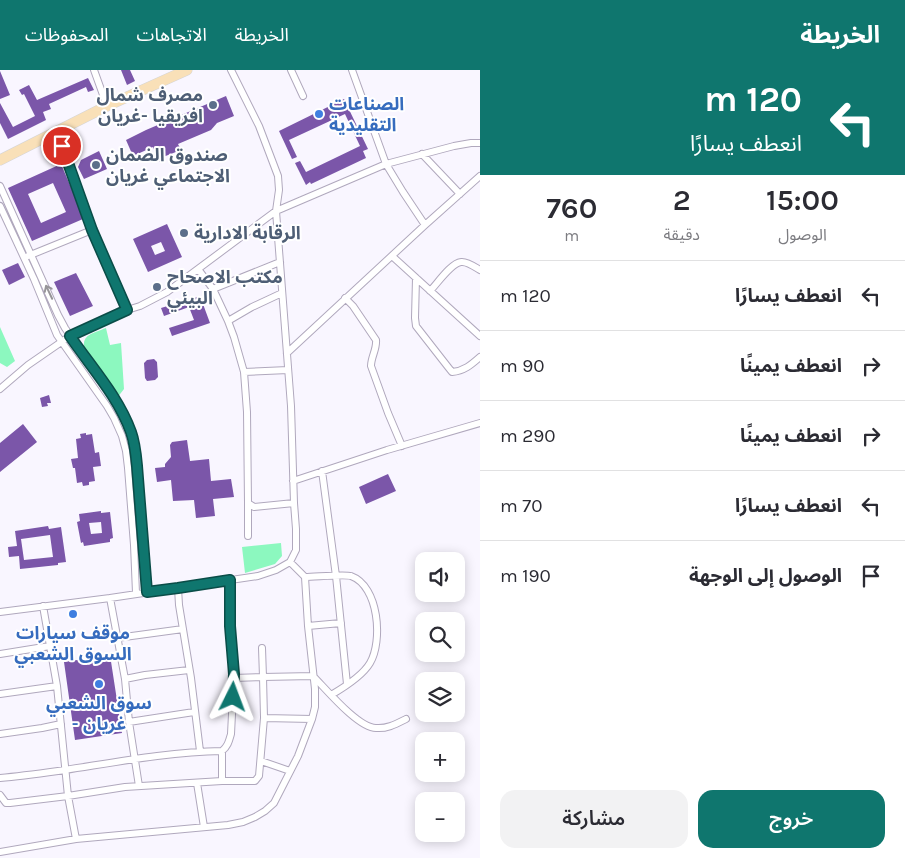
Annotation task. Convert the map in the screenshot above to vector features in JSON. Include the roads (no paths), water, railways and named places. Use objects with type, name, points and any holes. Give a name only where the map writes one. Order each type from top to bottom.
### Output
[{"type":"main road","points":[[0,160],[107,106],[187,70]]},
{"type":"street","points":[[94,70],[107,106]]},
{"type":"street","points":[[0,612],[258,576],[276,570],[290,562],[296,550],[287,353],[276,211],[279,190],[278,176],[259,126],[231,70]]},
{"type":"street","points":[[292,70],[303,96]]},
{"type":"street","points":[[352,70],[386,164],[425,224]]},
{"type":"street","points":[[57,132],[92,230],[127,310]]},
{"type":"street","points":[[0,389],[28,365],[61,341],[167,292],[276,211],[386,164],[471,143],[480,144]]},
{"type":"street","points":[[422,154],[460,194]]},
{"type":"street","points":[[287,353],[425,224],[480,176]]},
{"type":"street","points":[[0,186],[58,315],[70,336],[116,401],[132,434],[137,466],[147,592]]},
{"type":"street","points":[[0,206],[57,334],[107,406],[122,436],[128,468],[136,593]]},
{"type":"street","points":[[24,258],[92,230]]},
{"type":"street","points":[[392,256],[480,336]]},
{"type":"street","points":[[214,289],[280,262]]},
{"type":"street","points":[[430,291],[454,265],[461,262],[480,270]]},
{"type":"street","points":[[198,269],[214,289],[228,320],[244,372],[247,412],[248,536]]},
{"type":"street","points":[[416,278],[416,326],[452,372],[465,369],[480,357]]},
{"type":"street","points":[[228,320],[282,293]]},
{"type":"street","points":[[345,298],[353,306],[376,340],[371,366],[402,446]]},
{"type":"street","points":[[244,372],[288,370]]},
{"type":"street","points":[[293,481],[480,423]]},
{"type":"street","points":[[128,468],[137,466]]},
{"type":"street","points":[[322,471],[336,576],[347,684]]},
{"type":"street","points":[[248,503],[254,507],[294,503]]},
{"type":"street","points":[[0,852],[76,839],[228,825],[243,822],[265,811],[274,803],[298,756],[315,707],[305,577],[290,562]]},
{"type":"street","points":[[305,577],[350,575],[360,580],[369,591],[376,614],[376,641],[374,655],[369,665],[331,695]]},
{"type":"street","points":[[0,778],[134,759],[222,751],[227,747],[231,734],[234,678],[230,626],[230,580]]},
{"type":"street","points":[[178,588],[200,752]]},
{"type":"street","points":[[110,598],[139,786]]},
{"type":"street","points":[[43,606],[57,686],[68,796],[76,839]]},
{"type":"street","points":[[308,626],[341,623]]},
{"type":"street","points":[[117,638],[183,629]]},
{"type":"street","points":[[0,654],[50,646]]},
{"type":"street","points":[[0,795],[6,803],[10,803],[139,786],[255,781],[259,776],[264,718],[262,648]]},
{"type":"street","points":[[124,679],[189,670]]},
{"type":"street","points":[[234,678],[313,676],[363,724],[374,728],[387,728],[406,719]]},
{"type":"street","points":[[0,694],[57,686]]},
{"type":"street","points":[[129,722],[194,712]]},
{"type":"street","points":[[264,718],[312,719]]},
{"type":"street","points":[[0,734],[61,724]]},
{"type":"street","points":[[222,751],[222,781]]},
{"type":"street","points":[[261,760],[290,771]]},
{"type":"street","points":[[197,783],[204,827]]},
{"type":"place","name":"مصرف شمال افريقيا -غريان","points":[[213,105]]},
{"type":"place","name":"الصناعات التقليدية","points":[[319,114]]},
{"type":"place","name":"صندوق الضمان الاجتماعي غريان","points":[[96,165]]},
{"type":"place","name":"الرقابة الادارية","points":[[184,233]]},
{"type":"place","name":"مكتب الاصحاح البيئي","points":[[157,287]]},
{"type":"place","name":"موقف سيارات السوق الشعبي","points":[[73,614]]},
{"type":"place","name":"سوق الشعبي - غريان","points":[[99,684]]}]
